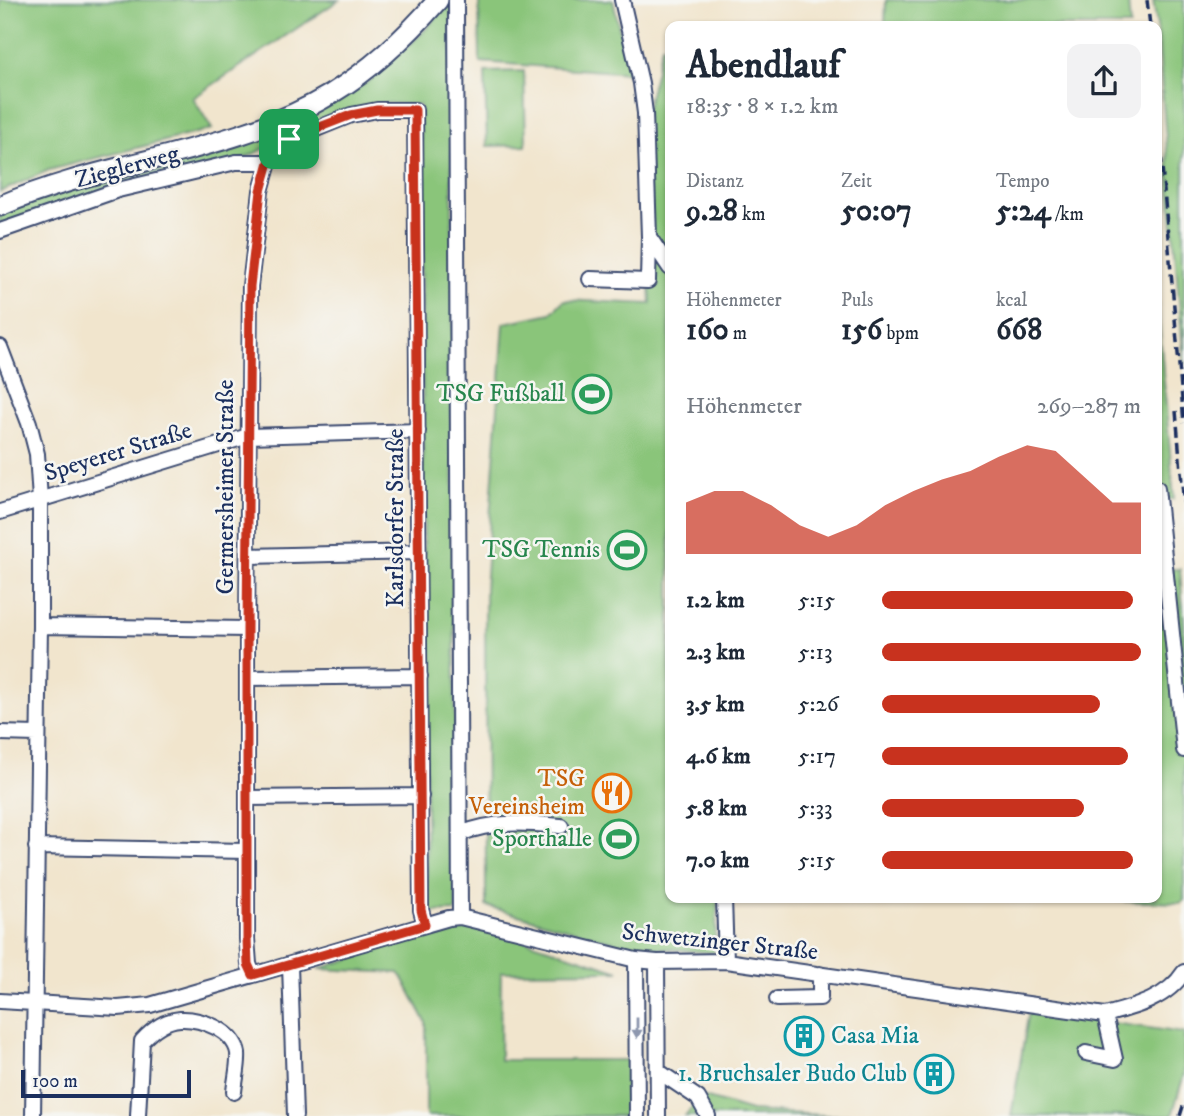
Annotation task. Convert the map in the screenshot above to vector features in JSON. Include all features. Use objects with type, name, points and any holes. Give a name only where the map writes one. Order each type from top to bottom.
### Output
[{"type":"main road","points":[[0,206],[40,190],[214,142],[281,118],[331,94],[380,60],[438,0]]},
{"type":"street","points":[[456,0],[460,917]]},
{"type":"street","points":[[590,279],[648,281],[645,113],[622,0]]},
{"type":"street","name":"Germersheimer Straße","points":[[253,975],[248,964],[247,939],[248,436],[253,254],[261,191],[269,162],[289,139],[351,115],[377,110],[415,110]]},
{"type":"street","name":"Karlsdorfer Straße","points":[[415,110],[421,910],[425,925]]},
{"type":"street","points":[[281,118],[289,139]]},
{"type":"street","name":"Zieglerweg","points":[[0,231],[118,191],[236,162],[269,162]]},
{"type":"street","points":[[649,237],[665,261]]},
{"type":"street","points":[[0,348],[29,422],[37,454],[40,500],[33,1116]]},
{"type":"street","name":"Speyerer Straße","points":[[0,512],[248,436],[418,431]]},
{"type":"street","points":[[1162,551],[1183,743]]},
{"type":"street","points":[[248,556],[418,552]]},
{"type":"street","points":[[40,626],[247,629]]},
{"type":"street","points":[[247,678],[420,676]]},
{"type":"street","points":[[0,733],[37,734]]},
{"type":"street","points":[[248,798],[421,796]]},
{"type":"street","points":[[460,834],[474,828],[504,823],[561,826]]},
{"type":"street","points":[[36,847],[247,851]]},
{"type":"street","points":[[725,905],[726,961]]},
{"type":"street","name":"Schwetzinger Straße","points":[[0,1001],[118,1009],[150,1005],[460,917],[636,960],[726,961],[1105,1015],[1137,1007],[1166,992],[1184,972]]},
{"type":"street","points":[[636,960],[637,1116]]},
{"type":"street","points":[[657,962],[658,1116]]},
{"type":"street","points":[[290,965],[295,1116]]},
{"type":"street","points":[[777,999],[820,998],[820,974]]},
{"type":"street","points":[[177,998],[180,1019]]},
{"type":"street","points":[[1086,1053],[1115,1059],[1105,1015]]},
{"type":"street","points":[[138,1116],[142,1041],[157,1028],[180,1019],[203,1022],[218,1028],[232,1041],[238,1052],[234,1092]]},
{"type":"street","points":[[658,1072],[698,1098],[708,1116]]},
{"type":"green space","points":[[0,0],[339,0],[193,98],[212,129],[49,170],[0,192]]},
{"type":"green space","points":[[479,0],[613,0],[629,73],[480,62]]},
{"type":"green space","points":[[886,0],[1128,0],[1130,21],[885,21]]},
{"type":"green space","points":[[1153,0],[1184,0],[1184,364],[1162,89],[1162,21],[1156,21]]},
{"type":"green space","points":[[451,2],[456,911],[427,912],[420,105],[383,103],[300,129],[297,126],[298,120],[369,81],[422,33]]},
{"type":"green space","points":[[662,46],[665,46],[665,903],[718,903],[714,953],[625,945],[486,906],[485,589],[504,323],[551,313],[564,300],[651,304],[642,126]]},
{"type":"green space","points":[[524,71],[526,145],[487,146],[485,72]]},
{"type":"green space","points":[[271,132],[275,136],[272,145],[236,162],[0,231],[0,206]]},
{"type":"green space","points":[[1162,358],[1174,499],[1162,499]]},
{"type":"green space","points":[[1162,569],[1180,569],[1184,625],[1184,900],[1181,903],[1162,902]]},
{"type":"green space","points":[[466,921],[619,971],[501,972],[500,1060],[632,1060],[631,1116],[426,1116],[426,1022],[403,978],[399,973],[319,969],[434,928]]},
{"type":"green space","points":[[1029,1011],[1184,1033],[1184,1074],[1172,1116],[1011,1116]]},
{"type":"green space","points":[[701,1096],[751,1111],[824,1115],[952,1116],[685,1116]]},
{"type":"railway","points":[[1147,0],[1149,21]]},
{"type":"railway","points":[[1162,167],[1184,423]]},
{"type":"railway","points":[[1176,411],[1184,507]]},
{"type":"railway","points":[[1180,1116],[1184,1103]]},
{"type":"place","name":"TSG Fußball","points":[[592,394]]},
{"type":"place","name":"TSG Tennis","points":[[627,550]]},
{"type":"place","name":"TSG Vereinsheim","points":[[612,793]]},
{"type":"place","name":"Sporthalle","points":[[619,839]]},
{"type":"place","name":"Casa Mia","points":[[804,1036]]},
{"type":"place","name":"1. Bruchsaler Budo Club","points":[[934,1074]]},
{"type":"route","points":[[377,110],[415,110],[421,910],[425,925],[253,975],[248,964],[247,939],[250,286],[261,191],[269,162],[289,139],[351,115],[377,110]]}]
